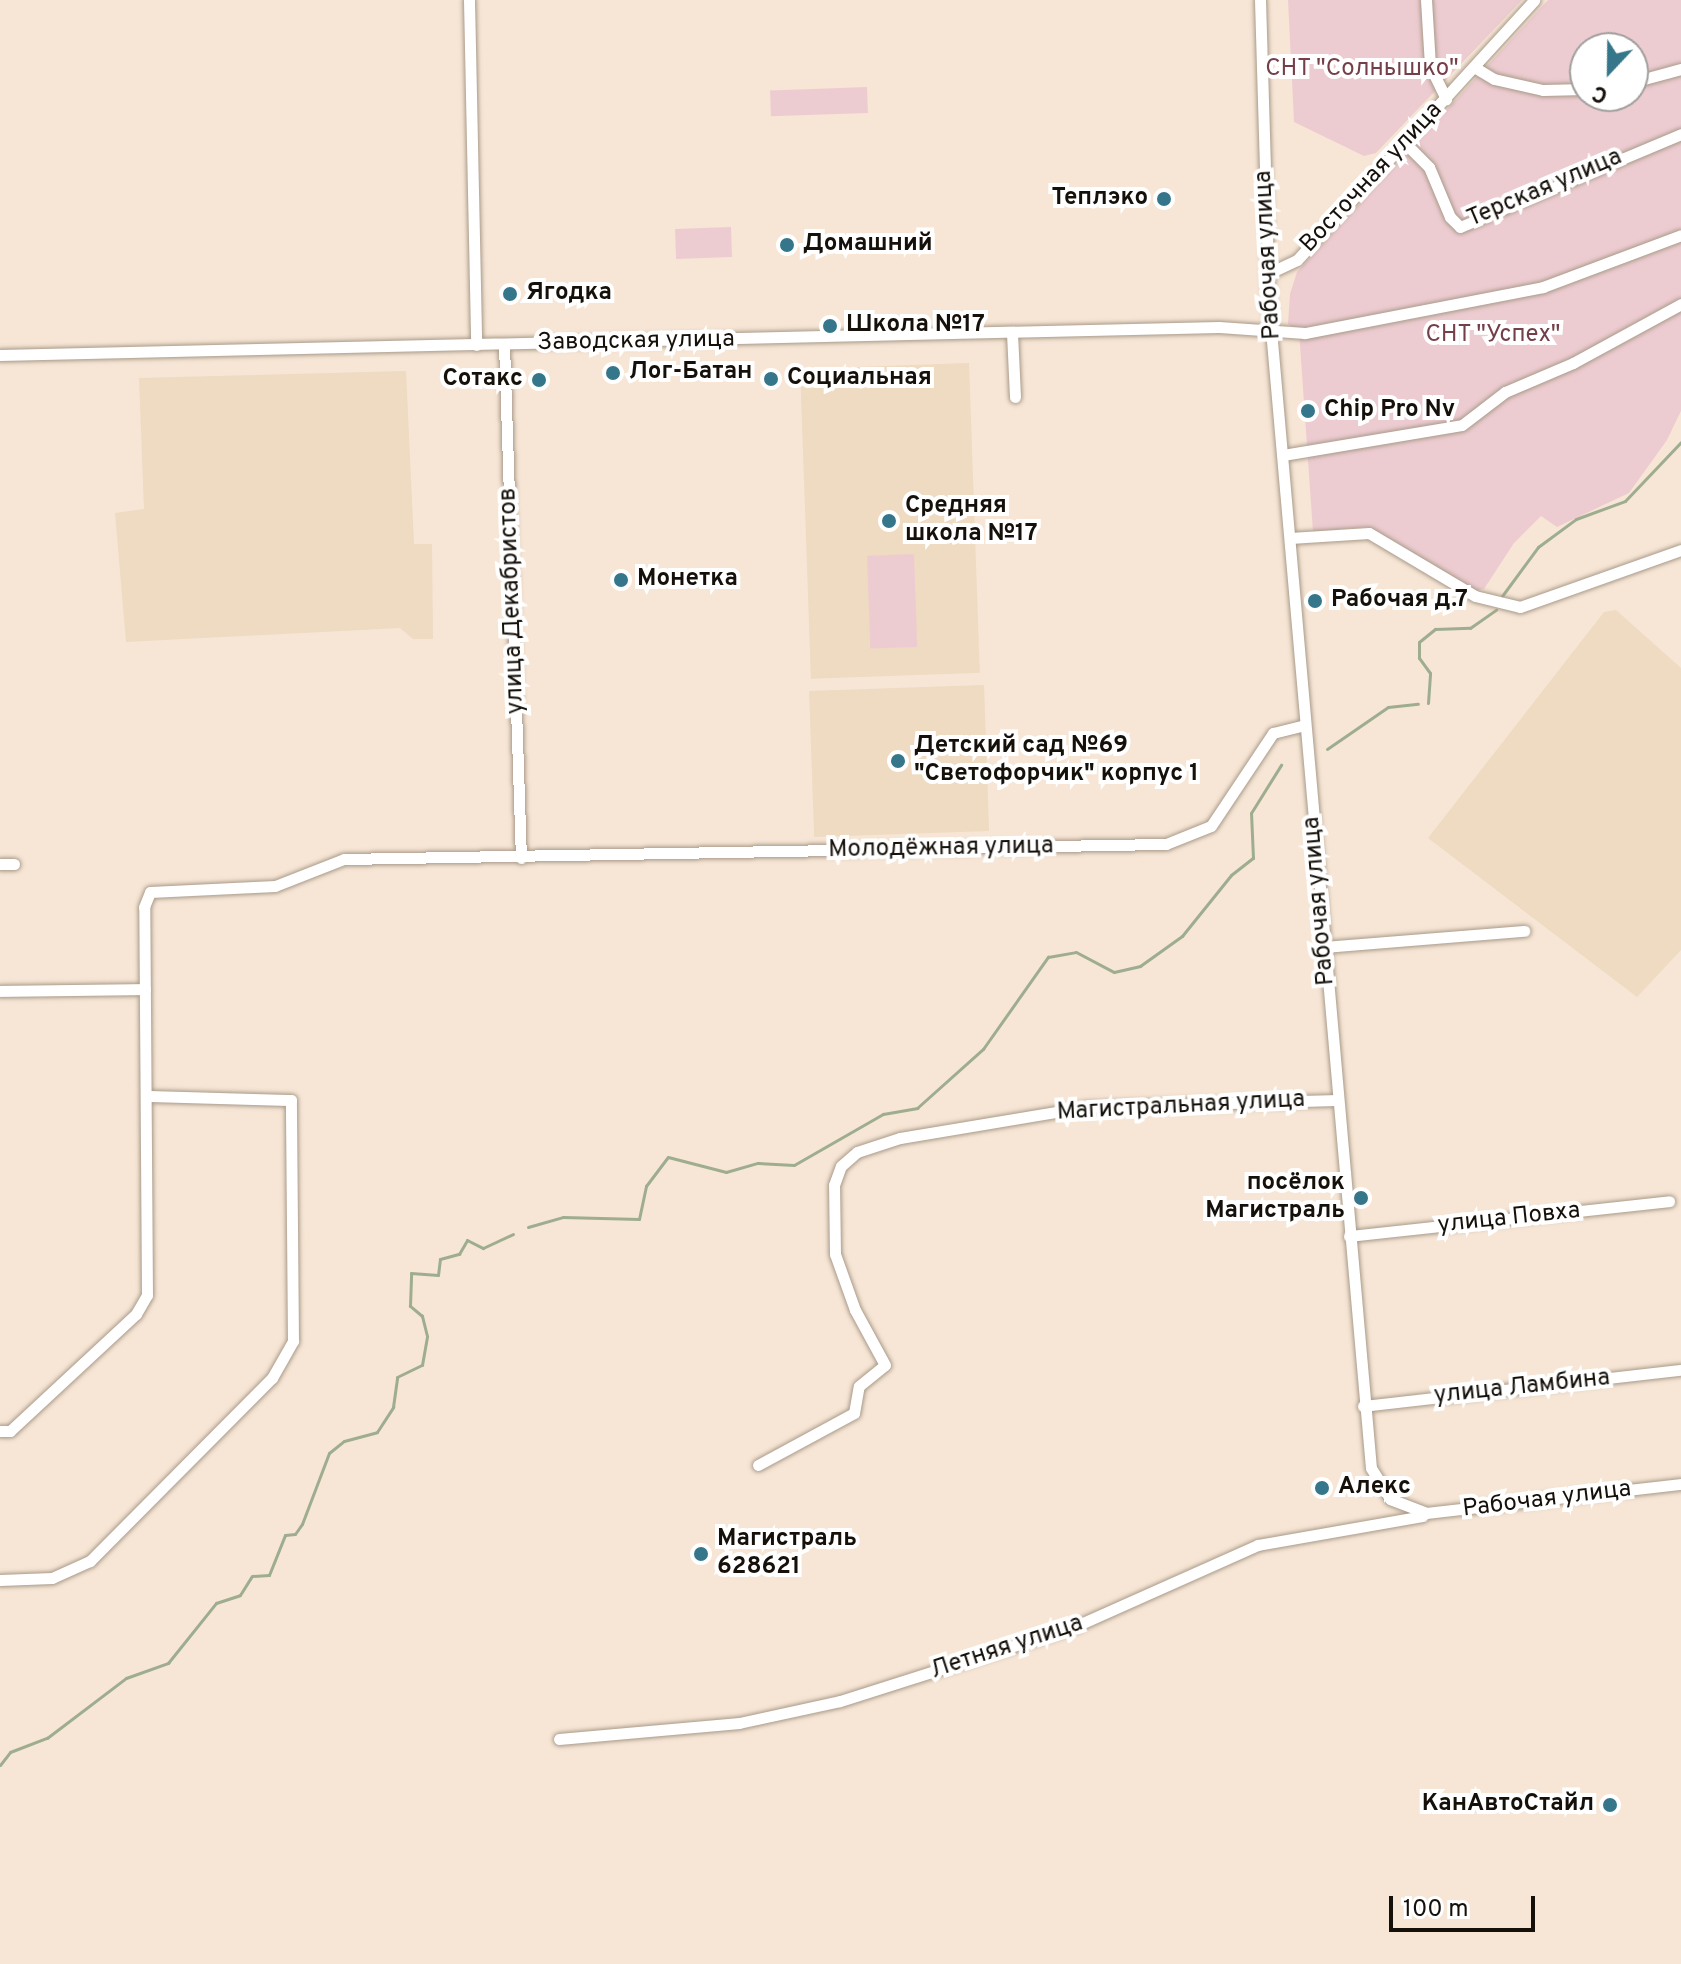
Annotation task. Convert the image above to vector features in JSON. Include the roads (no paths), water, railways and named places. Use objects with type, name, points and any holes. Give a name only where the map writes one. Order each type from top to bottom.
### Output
[{"type":"street","points":[[469,0],[476,345]]},
{"type":"street","name":"Рабочая улица","points":[[1260,0],[1271,333],[1369,1459],[1384,1493],[1406,1508],[1442,1513],[1681,1484]]},
{"type":"street","points":[[1426,0],[1430,66],[1446,99]]},
{"type":"street","name":"Восточная улица","points":[[1267,274],[1297,260],[1534,0]]},
{"type":"street","points":[[1474,67],[1494,79],[1543,90],[1569,89]]},
{"type":"street","points":[[1649,78],[1681,69]]},
{"type":"street","name":"Терская улица","points":[[1405,143],[1429,167],[1450,217],[1460,227],[1681,134]]},
{"type":"street","name":"Заводская улица","points":[[0,355],[1229,327],[1271,333],[1305,333],[1530,291],[1681,235]]},
{"type":"street","points":[[1283,455],[1462,425],[1505,392],[1573,363],[1681,304]]},
{"type":"street","points":[[1012,333],[1015,397]]},
{"type":"street","name":"улица Декабристов","points":[[504,344],[521,858]]},
{"type":"street","points":[[1290,538],[1369,533],[1487,600],[1532,605],[1681,550]]},
{"type":"street","name":"Молодёжная улица","points":[[145,989],[144,907],[146,897],[158,888],[275,886],[344,859],[1166,844],[1211,826],[1273,733],[1305,725]]},
{"type":"street","points":[[0,864],[14,864]]},
{"type":"street","points":[[1323,947],[1524,931]]},
{"type":"street","points":[[0,991],[145,989],[147,1295],[136,1314],[10,1431],[0,1431]]},
{"type":"street","points":[[0,1580],[52,1578],[90,1561],[272,1378],[293,1341],[291,1100],[146,1096]]},
{"type":"street","name":"Магистральная улица","points":[[758,1465],[854,1413],[859,1386],[885,1365],[855,1310],[835,1254],[834,1185],[841,1166],[857,1152],[900,1138],[1086,1107],[1337,1100]]},
{"type":"street","name":"улица Повха","points":[[1349,1236],[1669,1201]]},
{"type":"street","name":"улица Ламбина","points":[[1363,1406],[1681,1370]]},
{"type":"street","name":"Летняя улица","points":[[559,1739],[683,1730],[802,1711],[1076,1626],[1258,1545],[1361,1523],[1442,1513]]},
{"type":"waterway","points":[[1502,596],[1538,547],[1576,519],[1625,501],[1681,442]]},
{"type":"waterway","points":[[1428,703],[1430,673],[1419,658],[1419,642],[1435,629],[1470,628],[1496,610]]},
{"type":"waterway","points":[[1327,749],[1388,707],[1418,704]]},
{"type":"waterway","points":[[528,1227],[563,1217],[639,1219],[646,1186],[668,1157],[726,1172],[758,1163],[794,1165],[883,1114],[917,1108],[983,1049],[1048,957],[1076,952],[1114,972],[1140,966],[1182,936],[1231,875],[1253,858],[1251,813],[1281,765]]},
{"type":"waterway","points":[[0,1765],[10,1752],[47,1738],[126,1678],[168,1663],[216,1603],[240,1595],[252,1576],[269,1575],[285,1535],[295,1534],[302,1524],[329,1453],[344,1441],[377,1432],[393,1407],[397,1377],[422,1365],[427,1336],[422,1316],[410,1306],[411,1273],[438,1275],[440,1259],[459,1254],[467,1240],[483,1248],[513,1234]]},
{"type":"place","name":"Теплэко","points":[[1164,199]]},
{"type":"place","name":"Домашний","points":[[787,245]]},
{"type":"place","name":"Ягодка","points":[[510,294]]},
{"type":"place","name":"Школа №17","points":[[830,326]]},
{"type":"place","name":"Лог-Батан","points":[[613,373]]},
{"type":"place","name":"Социальная","points":[[771,379]]},
{"type":"place","name":"Сотакс","points":[[539,380]]},
{"type":"place","name":"Chip Pro Nv","points":[[1308,411]]},
{"type":"place","name":"Средняя школа №17","points":[[889,521]]},
{"type":"place","name":"Монетка","points":[[621,580]]},
{"type":"place","name":"Рабочая д.7","points":[[1315,601]]},
{"type":"place","name":"Детский сад №69 \"Светофорчик\" корпус 1","points":[[898,761]]},
{"type":"place","name":"посёлок Магистраль","points":[[1361,1198]]},
{"type":"place","name":"Алекс","points":[[1322,1488]]},
{"type":"place","name":"Магистраль 628621","points":[[701,1554]]},
{"type":"place","name":"КанАвтоСтайл","points":[[1610,1805]]},
{"type":"park label","name":"СНТ \"Солнышко\"","points":[[1362,70]]},
{"type":"park label","name":"СНТ \"Успех\"","points":[[1493,336]]}]
